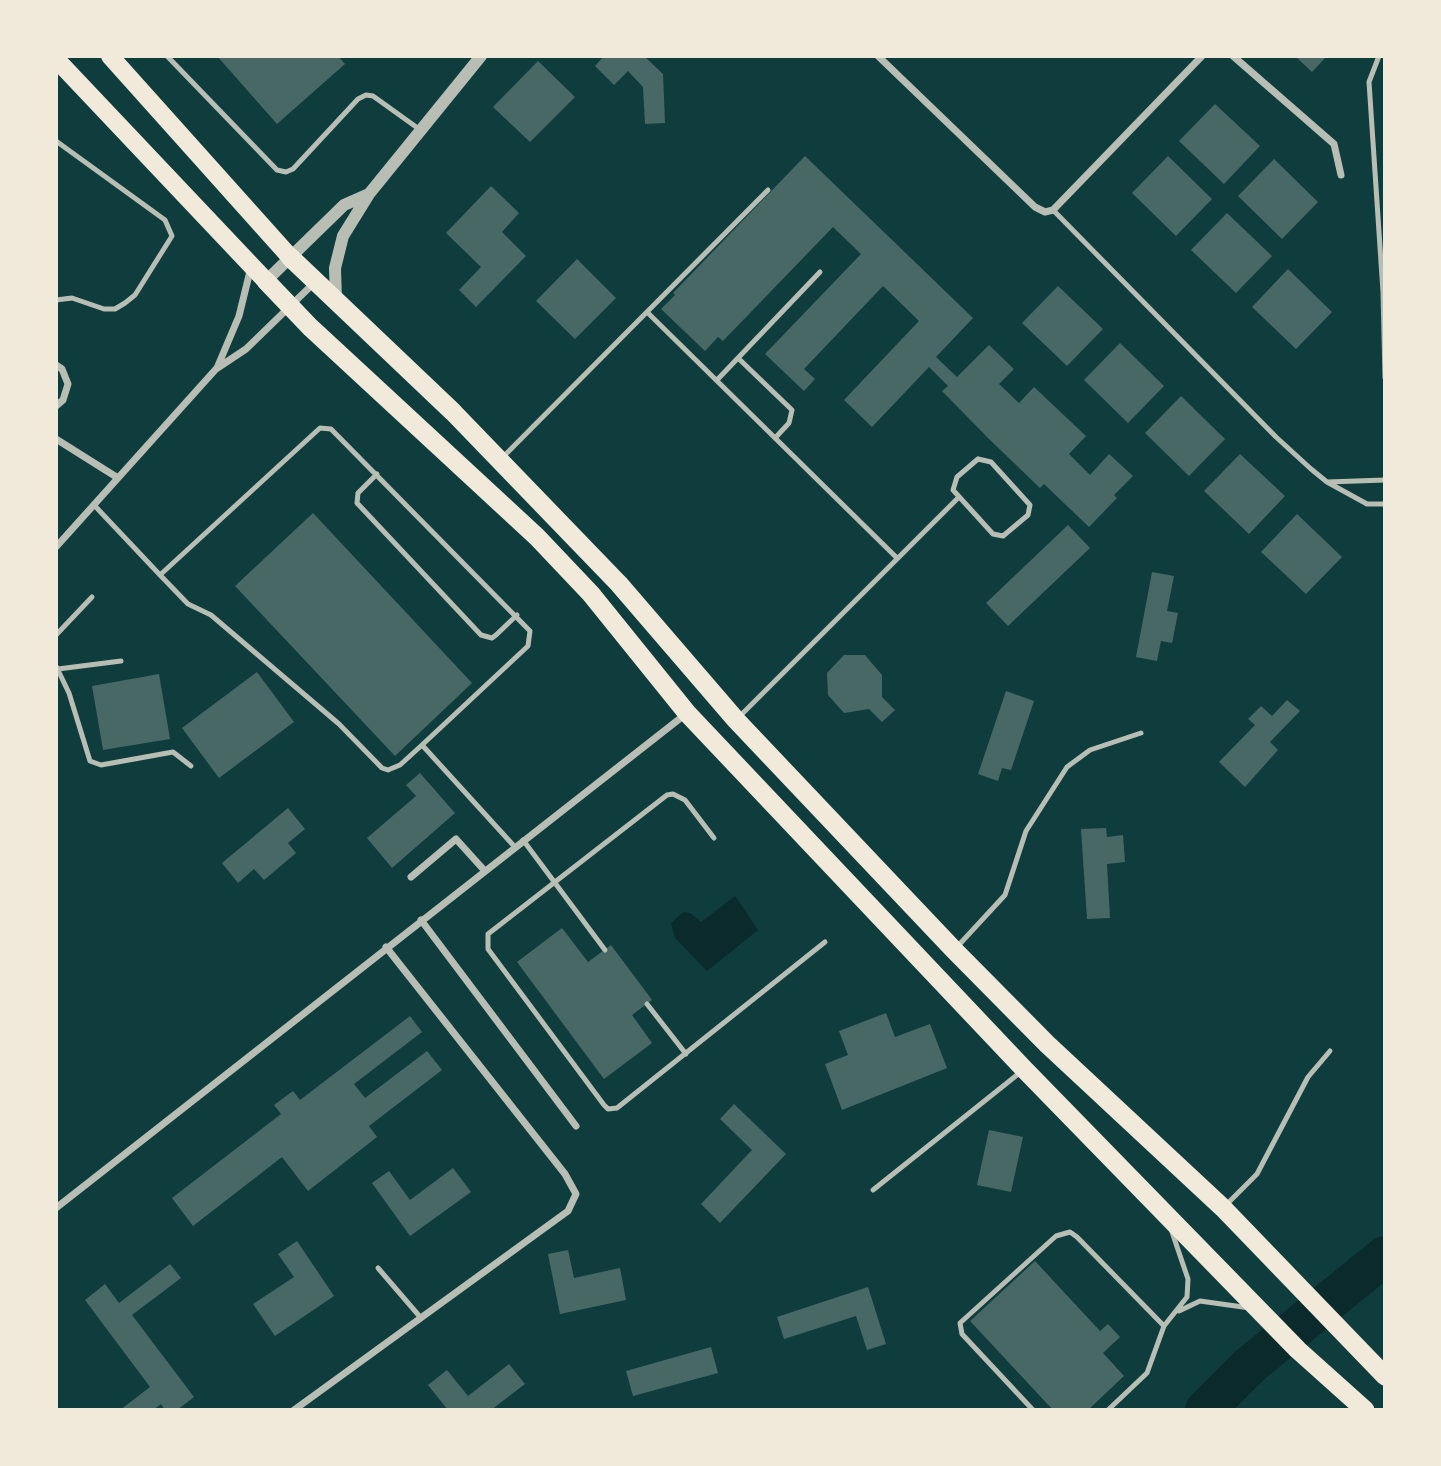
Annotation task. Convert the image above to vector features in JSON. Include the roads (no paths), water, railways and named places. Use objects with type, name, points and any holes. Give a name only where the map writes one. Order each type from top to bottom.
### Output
[{"type":"highway","points":[[290,257],[500,460],[619,584],[736,720],[954,950],[1047,1044],[1223,1208],[1385,1376]]},
{"type":"highway","points":[[266,281],[289,307],[537,537],[592,594],[687,713],[1024,1069],[1261,1313],[1365,1410]]},
{"type":"highway","points":[[1298,1350],[1345,1410]]},
{"type":"main road","points":[[110,56],[290,257]]},
{"type":"main road","points":[[56,59],[266,281]]},
{"type":"street","points":[[335,303],[335,268],[339,247],[369,194],[481,56]]},
{"type":"street","points":[[878,56],[1035,207],[1045,212],[1053,210],[1202,56]]},
{"type":"street","points":[[1233,56],[1334,145],[1341,175]]},
{"type":"street","points":[[266,281],[344,205],[369,194]]},
{"type":"street","points":[[216,369],[239,316],[251,266]]},
{"type":"street","points":[[56,547],[216,369],[246,349],[315,282]]},
{"type":"street","points":[[56,365],[62,369],[68,384],[63,400],[56,408]]},
{"type":"street","points":[[56,439],[118,478]]},
{"type":"street","points":[[56,1208],[514,846],[687,713]]},
{"type":"street","points":[[411,877],[456,839],[484,870]]},
{"type":"street","points":[[421,920],[576,1126]]},
{"type":"street","points":[[294,1410],[568,1211],[576,1194],[565,1174],[386,947]]},
{"type":"lane","points":[[167,56],[277,170],[286,172],[293,169],[358,99],[366,95],[373,96],[421,130]]},
{"type":"lane","points":[[1379,56],[1369,82],[1383,292],[1385,378]]},
{"type":"lane","points":[[56,141],[165,220],[172,236],[135,295],[125,303],[114,309],[104,309],[72,298],[56,300]]},
{"type":"lane","points":[[500,460],[768,190]]},
{"type":"lane","points":[[1053,210],[1276,437],[1327,482],[1367,504],[1385,504]]},
{"type":"lane","points":[[717,380],[820,272]]},
{"type":"lane","points":[[648,313],[897,558]]},
{"type":"lane","points":[[738,358],[792,410],[789,423],[776,437]]},
{"type":"lane","points":[[94,505],[160,575],[188,604],[211,615],[339,724],[382,768],[388,770],[400,765],[528,646],[530,631],[517,615],[331,429],[320,428],[160,575]]},
{"type":"lane","points":[[985,459],[1028,500],[1031,510],[1007,534],[998,537],[958,498],[953,490],[957,477],[972,462],[985,459]]},
{"type":"lane","points":[[377,474],[358,493],[357,503],[481,635],[492,638],[517,615]]},
{"type":"lane","points":[[1327,482],[1385,480]]},
{"type":"lane","points":[[736,720],[958,498]]},
{"type":"lane","points":[[56,635],[92,597]]},
{"type":"lane","points":[[121,661],[57,668],[69,692],[86,753],[95,764],[173,752],[191,766]]},
{"type":"lane","points":[[954,950],[1004,895],[1026,831],[1067,767],[1090,750],[1141,733]]},
{"type":"lane","points":[[422,745],[514,846]]},
{"type":"lane","points":[[714,838],[685,800],[673,794],[667,795],[488,934],[488,949],[608,1109],[617,1108],[825,942]]},
{"type":"lane","points":[[523,840],[605,950]]},
{"type":"lane","points":[[647,1004],[686,1054]]},
{"type":"lane","points":[[1223,1208],[1257,1174],[1308,1077],[1330,1051]]},
{"type":"lane","points":[[873,1190],[1024,1069]]},
{"type":"lane","points":[[1108,1410],[1147,1373],[1164,1326],[1176,1312],[1189,1289],[1167,1215]]},
{"type":"lane","points":[[1033,1410],[962,1334],[960,1323],[1056,1236],[1070,1232],[1077,1237],[1164,1326]]},
{"type":"lane","points":[[379,1268],[421,1318]]},
{"type":"lane","points":[[1176,1312],[1200,1301],[1261,1313]]},
{"type":"water","points":[[735,896],[758,930],[707,971],[675,938],[671,923],[683,912],[690,913],[701,922]]},
{"type":"waterway","points":[[1205,1410],[1249,1366],[1385,1256]]}]
